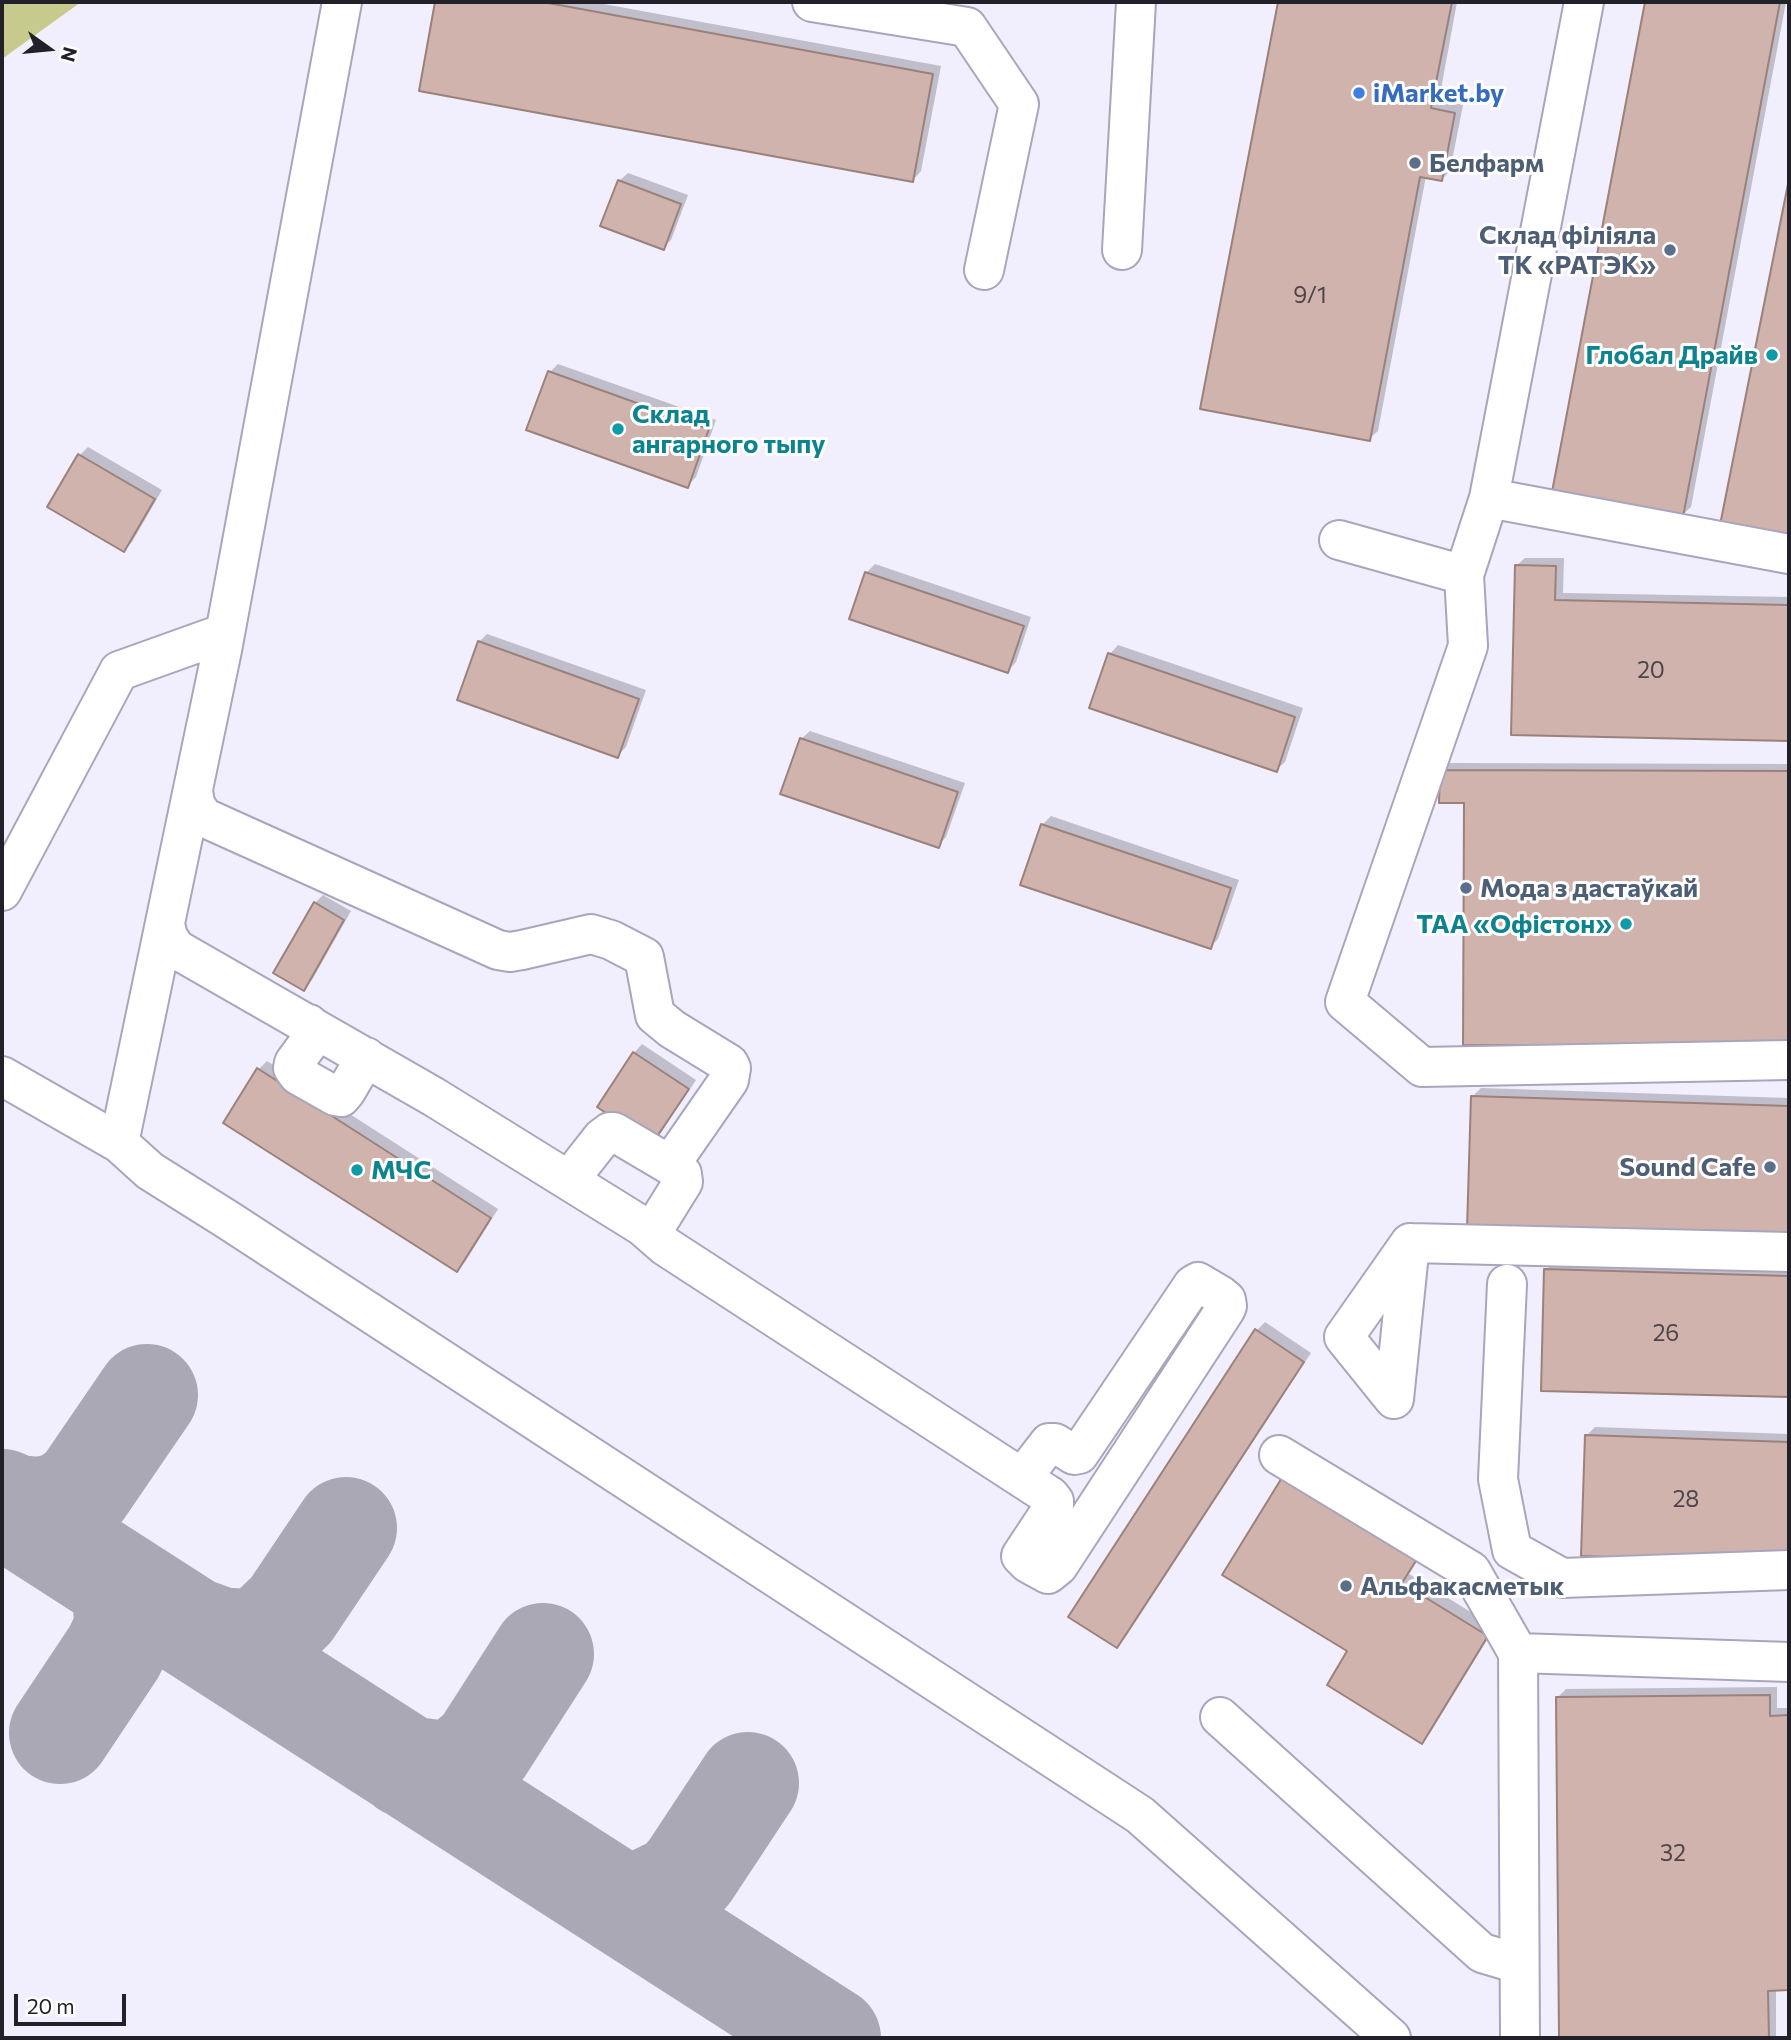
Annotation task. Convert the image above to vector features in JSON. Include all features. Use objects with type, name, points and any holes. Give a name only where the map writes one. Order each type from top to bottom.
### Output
[{"type":"lane","points":[[119,1143],[225,633],[342,2]]},
{"type":"lane","points":[[812,2],[871,7],[967,27],[1019,104],[984,270]]},
{"type":"lane","points":[[1122,250],[1136,2]]},
{"type":"lane","points":[[1584,2],[1489,498],[1464,575],[1468,646],[1345,1002],[1422,1068],[1789,1060]]},
{"type":"lane","points":[[1489,498],[1789,554]]},
{"type":"lane","points":[[1339,540],[1464,575]]},
{"type":"lane","points":[[2,891],[119,671],[225,633]]},
{"type":"lane","points":[[193,790],[195,804],[203,817],[498,950],[522,950],[591,934],[611,940],[644,957],[655,1015],[664,1024],[729,1064],[731,1068],[729,1080],[670,1165]]},
{"type":"lane","points":[[165,924],[168,937],[176,949],[434,1097],[642,1226],[649,1229],[657,1224],[683,1182],[682,1174],[670,1165],[614,1132],[602,1138],[569,1180]]},
{"type":"lane","points":[[2,1076],[119,1143],[150,1171],[1140,1815],[1391,2038]]},
{"type":"lane","points":[[642,1226],[665,1247],[1022,1478],[1050,1496],[1054,1506],[1021,1556],[1048,1574],[1058,1566],[1225,1310],[1226,1300],[1198,1282],[1193,1285],[1079,1454],[1074,1455],[1055,1443],[1049,1443],[1022,1478]]},
{"type":"lane","points":[[1410,1243],[1789,1252]]},
{"type":"lane","points":[[1507,1284],[1498,1479],[1512,1550],[1562,1578],[1789,1570]]},
{"type":"lane","points":[[1279,1455],[1471,1571],[1518,1653],[1520,2038]]},
{"type":"lane","points":[[1518,1653],[1789,1662]]},
{"type":"lane","points":[[1220,1717],[1482,1953],[1519,1964]]},
{"type":"green space","points":[[2,2],[81,2],[2,59]]},
{"type":"building","points":[[435,2],[543,2],[933,74],[913,182],[419,91]]},
{"type":"building","points":[[1278,2],[1452,2],[1431,108],[1455,113],[1442,181],[1420,177],[1370,441],[1200,409]]},
{"type":"building","points":[[1645,2],[1780,2],[1683,517],[1552,492]]},
{"type":"building","name":"Глобал Драйв","points":[[1789,179],[1789,544],[1719,530]]},
{"type":"building","points":[[618,180],[681,204],[664,250],[600,226]]},
{"type":"building","name":"Склад ангарного тыпу","points":[[548,371],[709,429],[688,488],[526,430]]},
{"type":"building","points":[[78,454],[155,499],[124,552],[47,507]]},
{"type":"building","points":[[1515,565],[1556,566],[1555,600],[1789,605],[1789,741],[1511,735]]},
{"type":"building","points":[[865,572],[1024,626],[1008,673],[849,619]]},
{"type":"building","points":[[478,641],[639,699],[618,758],[457,700]]},
{"type":"building","points":[[1108,653],[1295,717],[1277,772],[1089,708]]},
{"type":"building","points":[[800,738],[958,792],[939,848],[780,794]]},
{"type":"building","name":"ТАА «Офістон»","points":[[1440,770],[1789,771],[1789,1046],[1463,1045],[1464,803],[1439,803]]},
{"type":"building","points":[[1041,824],[1231,888],[1211,949],[1020,885]]},
{"type":"building","points":[[314,902],[344,920],[304,991],[273,973]]},
{"type":"building","points":[[633,1052],[689,1089],[652,1144],[597,1107]]},
{"type":"building","name":"МЧС","points":[[257,1068],[491,1218],[457,1272],[223,1123]]},
{"type":"building","points":[[1471,1096],[1789,1106],[1789,1239],[1467,1229]]},
{"type":"building","points":[[1544,1269],[1789,1276],[1789,1397],[1541,1391]]},
{"type":"building","points":[[1255,1329],[1304,1362],[1117,1648],[1068,1617]]},
{"type":"building","points":[[1585,1435],[1789,1442],[1789,1563],[1581,1556]]},
{"type":"building","points":[[1283,1476],[1417,1559],[1402,1583],[1488,1636],[1422,1744],[1327,1685],[1347,1651],[1222,1575]]},
{"type":"building","points":[[1770,1695],[1770,1716],[1789,1715],[1789,1990],[1768,1991],[1769,2038],[1559,2038],[1556,1697]]},
{"type":"taxiway","points":[[2,1500],[16,1506],[42,1508],[62,1503],[82,1490],[147,1395]]},
{"type":"taxiway","points":[[2,1506],[830,2038]]},
{"type":"taxiway","points":[[192,1628],[220,1638],[248,1640],[268,1632],[291,1610],[346,1528]]},
{"type":"taxiway","points":[[60,1733],[114,1652],[126,1627],[123,1599],[114,1578]]},
{"type":"taxiway","points":[[407,1767],[437,1771],[459,1768],[482,1749],[543,1654]]},
{"type":"taxiway","points":[[624,1905],[651,1898],[678,1885],[748,1783]]},
{"type":"place","name":"iMarket.by","points":[[1359,93]]},
{"type":"place","name":"Белфарм","points":[[1415,163]]},
{"type":"place","name":"Склад філіяла ТК «РАТЭК»","points":[[1670,250]]},
{"type":"place","name":"Глобал Драйв","points":[[1772,355]]},
{"type":"place","name":"Склад ангарного тыпу","points":[[618,429]]},
{"type":"place","name":"Мода з дастаўкай","points":[[1466,888]]},
{"type":"place","name":"ТАА «Офістон»","points":[[1626,924]]},
{"type":"place","name":"Sound Cafe","points":[[1770,1167]]},
{"type":"place","name":"МЧС","points":[[357,1170]]},
{"type":"place","name":"Альфакасметык","points":[[1346,1586]]}]
